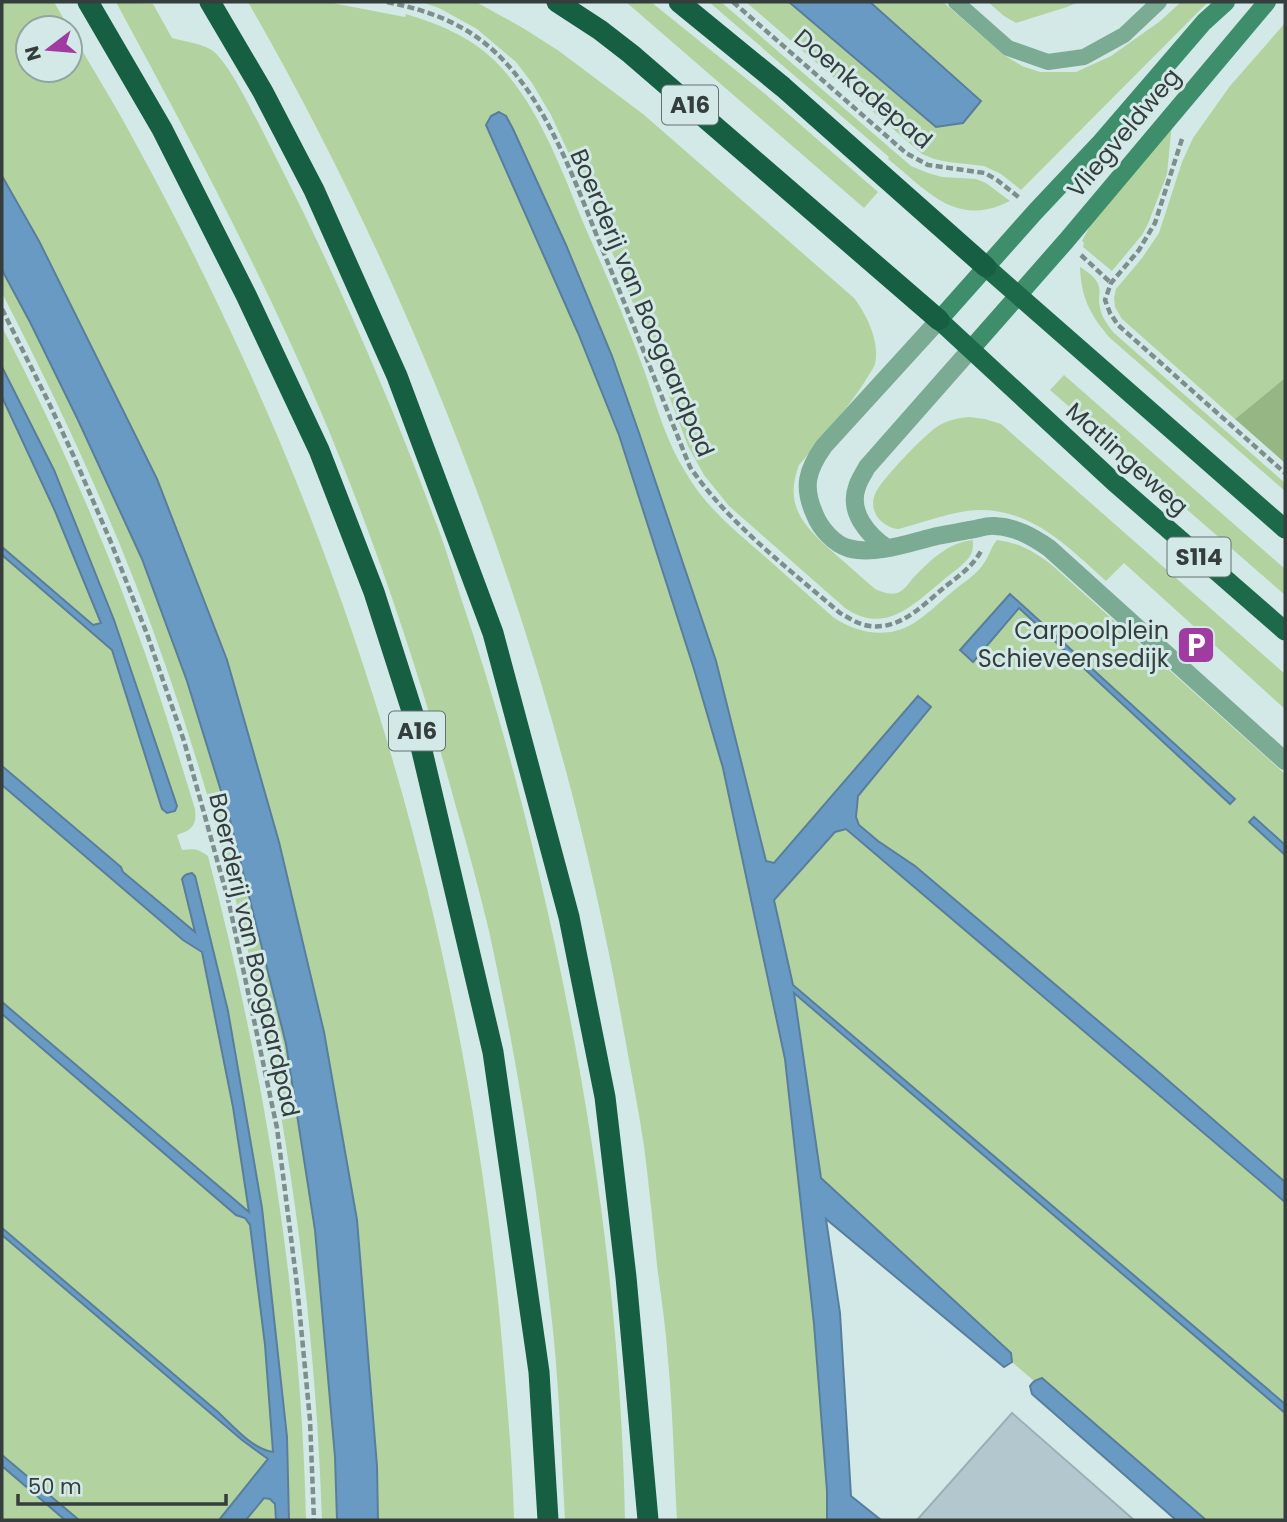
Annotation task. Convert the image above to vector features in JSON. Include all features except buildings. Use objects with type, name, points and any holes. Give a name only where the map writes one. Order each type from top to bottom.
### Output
[{"type":"highway","name":"A16","points":[[88,2],[162,129],[246,295],[319,450],[374,592],[414,717],[493,1052],[539,1372],[548,1520]]},
{"type":"highway","name":"A16","points":[[557,2],[631,54],[939,320]]},
{"type":"highway","points":[[680,2],[783,87],[986,267]]},
{"type":"highway","points":[[212,6],[276,117],[342,252],[397,376],[493,633],[569,917],[606,1097],[626,1277],[648,1520]]},
{"type":"highway","name":"Matlingeweg","points":[[986,267],[1285,529]]},
{"type":"highway","name":"Matlingeweg","points":[[939,320],[1114,482],[1285,631]]},
{"type":"main road","name":"Vliegveldweg","points":[[939,320],[1099,144],[1205,22],[1226,2]]},
{"type":"main road","name":"Vliegveldweg","points":[[971,349],[1066,241],[1267,2]]},
{"type":"street","points":[[939,320],[813,461],[808,474],[807,492],[819,524],[846,548],[864,551],[908,545],[993,525],[1012,528],[1031,536],[1049,548],[1285,761]]},
{"type":"street","points":[[887,548],[866,530],[861,522],[856,505],[856,488],[867,467],[971,349]]},
{"type":"lane","points":[[956,2],[1008,47],[1048,62],[1084,57],[1124,36],[1160,2]]},
{"type":"path","name":"Boerderij van Boogaardpad","points":[[387,2],[413,7],[444,18],[471,33],[495,52],[525,85],[550,127],[582,198],[690,467],[726,512],[840,613],[869,626],[901,621],[972,565],[993,525]]},
{"type":"path","name":"Doenkadepad","points":[[733,2],[906,153],[928,165],[985,173],[1035,212]]},
{"type":"path","name":"Vliegveldweg","points":[[1111,283],[1139,250],[1155,223],[1182,138]]},
{"type":"path","points":[[1066,241],[1111,283],[1105,300],[1118,325],[1285,472]]},
{"type":"path","name":"Boerderij van Boogaardpad","points":[[2,309],[75,460],[147,634],[184,741],[229,903],[276,1128],[297,1285],[310,1420],[314,1520]]},
{"type":"green space","points":[[2,2],[54,2],[61,14],[14,14],[14,84],[84,84],[84,54],[121,116],[205,277],[295,479],[342,603],[383,729],[419,856],[449,985],[473,1116],[492,1247],[508,1414],[514,1520],[378,1520],[377,1466],[357,1220],[324,1032],[279,842],[227,660],[157,479],[39,241],[2,176]]},
{"type":"green space","points":[[116,2],[153,4],[172,38],[210,49],[217,54],[237,82],[296,197],[349,310],[393,412],[444,546],[513,769],[539,874],[573,1034],[609,1276],[617,1357],[625,1520],[565,1520],[558,1385],[550,1304],[532,1163],[508,1024],[489,931],[469,853],[395,607],[341,460],[298,359],[223,205]]},
{"type":"green space","points":[[248,2],[327,2],[405,17],[406,14],[441,27],[474,44],[510,77],[536,117],[558,161],[616,298],[673,449],[702,496],[741,535],[833,617],[863,631],[884,633],[904,628],[919,619],[977,571],[997,540],[1020,546],[1053,566],[1285,774],[1285,845],[1254,817],[1250,822],[1285,855],[1285,1182],[1155,1069],[859,825],[856,818],[858,796],[931,708],[918,696],[774,864],[766,862],[716,661],[638,430],[612,356],[566,245],[506,116],[578,333],[619,435],[723,768],[785,1059],[814,1324],[827,1520],[677,1520],[667,1348],[644,1146],[596,893],[563,760],[524,629],[480,499],[430,371],[374,245],[314,122]],"holes":[[[1011,594],[1229,804],[1019,608],[974,661],[960,651]]]},
{"type":"green space","points":[[421,2],[476,2],[559,51],[643,114],[854,298],[871,329],[876,347],[875,364],[849,404],[799,465],[795,480],[795,504],[814,534],[875,589],[886,593],[900,592],[940,553],[973,540],[972,553],[964,562],[919,600],[897,614],[872,619],[859,616],[845,608],[729,506],[704,475],[688,446],[594,208],[551,115],[532,83],[516,62],[477,29],[439,8]]},
{"type":"green space","points":[[626,2],[651,2],[764,93],[878,192],[864,208]]},
{"type":"green space","points":[[709,2],[721,2],[911,166],[942,177],[976,179],[1010,201],[991,209],[974,211],[943,202],[888,159],[889,157]]},
{"type":"green space","points":[[746,2],[789,2],[937,127],[980,101],[870,2],[943,2],[1004,55],[1022,66],[1040,72],[1076,72],[1111,56],[1159,22],[1181,2],[1208,2],[1021,190],[1001,174],[984,166],[948,162],[922,154]]},
{"type":"green space","points":[[988,2],[1079,2],[1016,23]]},
{"type":"green space","points":[[1285,23],[1285,378],[1235,419],[1122,319],[1115,307],[1114,298],[1116,289],[1159,233],[1182,162],[1193,138],[1230,86]]},
{"type":"green space","points":[[1172,123],[1167,174],[1148,224],[1112,271],[1083,247],[1082,241],[1092,222]]},
{"type":"green space","points":[[1080,267],[1098,284],[1101,313],[1114,333],[1285,483],[1285,491],[1110,338],[1088,305],[1082,288]]},
{"type":"green space","points":[[2,270],[78,420],[142,559],[187,681],[230,820],[286,1044],[315,1230],[335,1457],[337,1520],[322,1520],[316,1400],[289,1163],[268,1045],[212,812],[177,698],[136,585],[73,437],[2,293]]},
{"type":"green space","points":[[2,327],[79,487],[152,672],[195,809],[192,826],[177,835],[182,850],[195,850],[208,856],[247,1020],[276,1185],[297,1352],[306,1520],[289,1520],[287,1437],[262,1208],[228,1011],[182,879],[196,933],[2,766],[2,555],[112,650],[171,813],[175,811],[114,620],[54,470],[2,367]]},
{"type":"green space","points":[[1064,375],[1285,569],[1285,595],[1050,390]]},
{"type":"green space","points":[[1285,378],[1285,463],[1235,419]]},
{"type":"green space","points":[[2,397],[55,511],[101,624],[93,625],[2,547]]},
{"type":"green space","points":[[969,417],[1001,424],[1285,674],[1285,709],[1124,563],[1106,581],[1065,545],[1035,524],[1001,512],[972,510],[898,529],[881,522],[875,512],[873,500],[885,479],[938,426]]},
{"type":"green space","points":[[2,785],[182,940],[202,952],[233,1107],[250,1213],[2,1002]]},
{"type":"green space","points":[[846,829],[1285,1202],[1285,1404],[793,985],[774,900],[835,832]]},
{"type":"green space","points":[[794,992],[1285,1413],[1285,1520],[1206,1520],[1042,1379],[1034,1381],[1012,1362],[1011,1353],[821,1178]]},
{"type":"green space","points":[[2,1014],[250,1225],[265,1345],[273,1452],[257,1446],[243,1436],[2,1228]]},
{"type":"green space","points":[[2,1235],[242,1440],[269,1459],[219,1520],[79,1520],[2,1455]]},
{"type":"green space","points":[[2,1466],[65,1520],[2,1520]]},
{"type":"green space","points":[[264,1498],[275,1504],[276,1520],[246,1520]]},
{"type":"water","points":[[789,2],[870,2],[981,101],[963,123],[936,127]]},
{"type":"water","points":[[499,112],[506,116],[513,129],[566,245],[612,356],[716,661],[766,861],[774,863],[918,696],[931,707],[858,796],[856,817],[859,825],[915,866],[1285,1182],[1285,1202],[846,829],[835,832],[774,900],[793,985],[1285,1404],[1285,1413],[794,993],[821,1178],[1011,1353],[1012,1362],[1004,1367],[826,1219],[840,1313],[851,1496],[881,1520],[827,1520],[814,1324],[785,1059],[723,768],[619,435],[578,333],[486,125],[491,116]]},
{"type":"water","points":[[2,176],[39,241],[157,479],[227,660],[279,842],[324,1032],[357,1220],[377,1466],[378,1520],[337,1520],[335,1457],[315,1230],[286,1044],[230,820],[187,681],[142,559],[78,420],[2,270]]},
{"type":"water","points":[[2,367],[54,470],[114,620],[177,806],[175,811],[167,813],[162,809],[112,650],[2,555],[2,547],[93,625],[101,623],[55,511],[2,397]]},
{"type":"water","points":[[1010,594],[1235,799],[1230,804],[1019,608],[973,662],[960,650]]},
{"type":"water","points":[[2,766],[195,932],[182,879],[192,873],[195,876],[228,1011],[262,1208],[287,1437],[289,1520],[276,1520],[275,1504],[264,1498],[246,1520],[219,1520],[268,1459],[242,1440],[2,1235],[2,1228],[243,1436],[273,1452],[265,1345],[250,1225],[2,1014],[2,1002],[249,1212],[233,1107],[202,952],[183,940],[2,785]]},
{"type":"water","points":[[1254,817],[1285,845],[1285,855],[1249,822]]},
{"type":"water","points":[[1042,1378],[1206,1520],[1176,1520],[1032,1394],[1030,1386]]},
{"type":"water","points":[[2,1455],[79,1520],[65,1520],[2,1466]]},
{"type":"place","name":"Carpoolplein Schieveensedijk","points":[[1196,645]]}]
